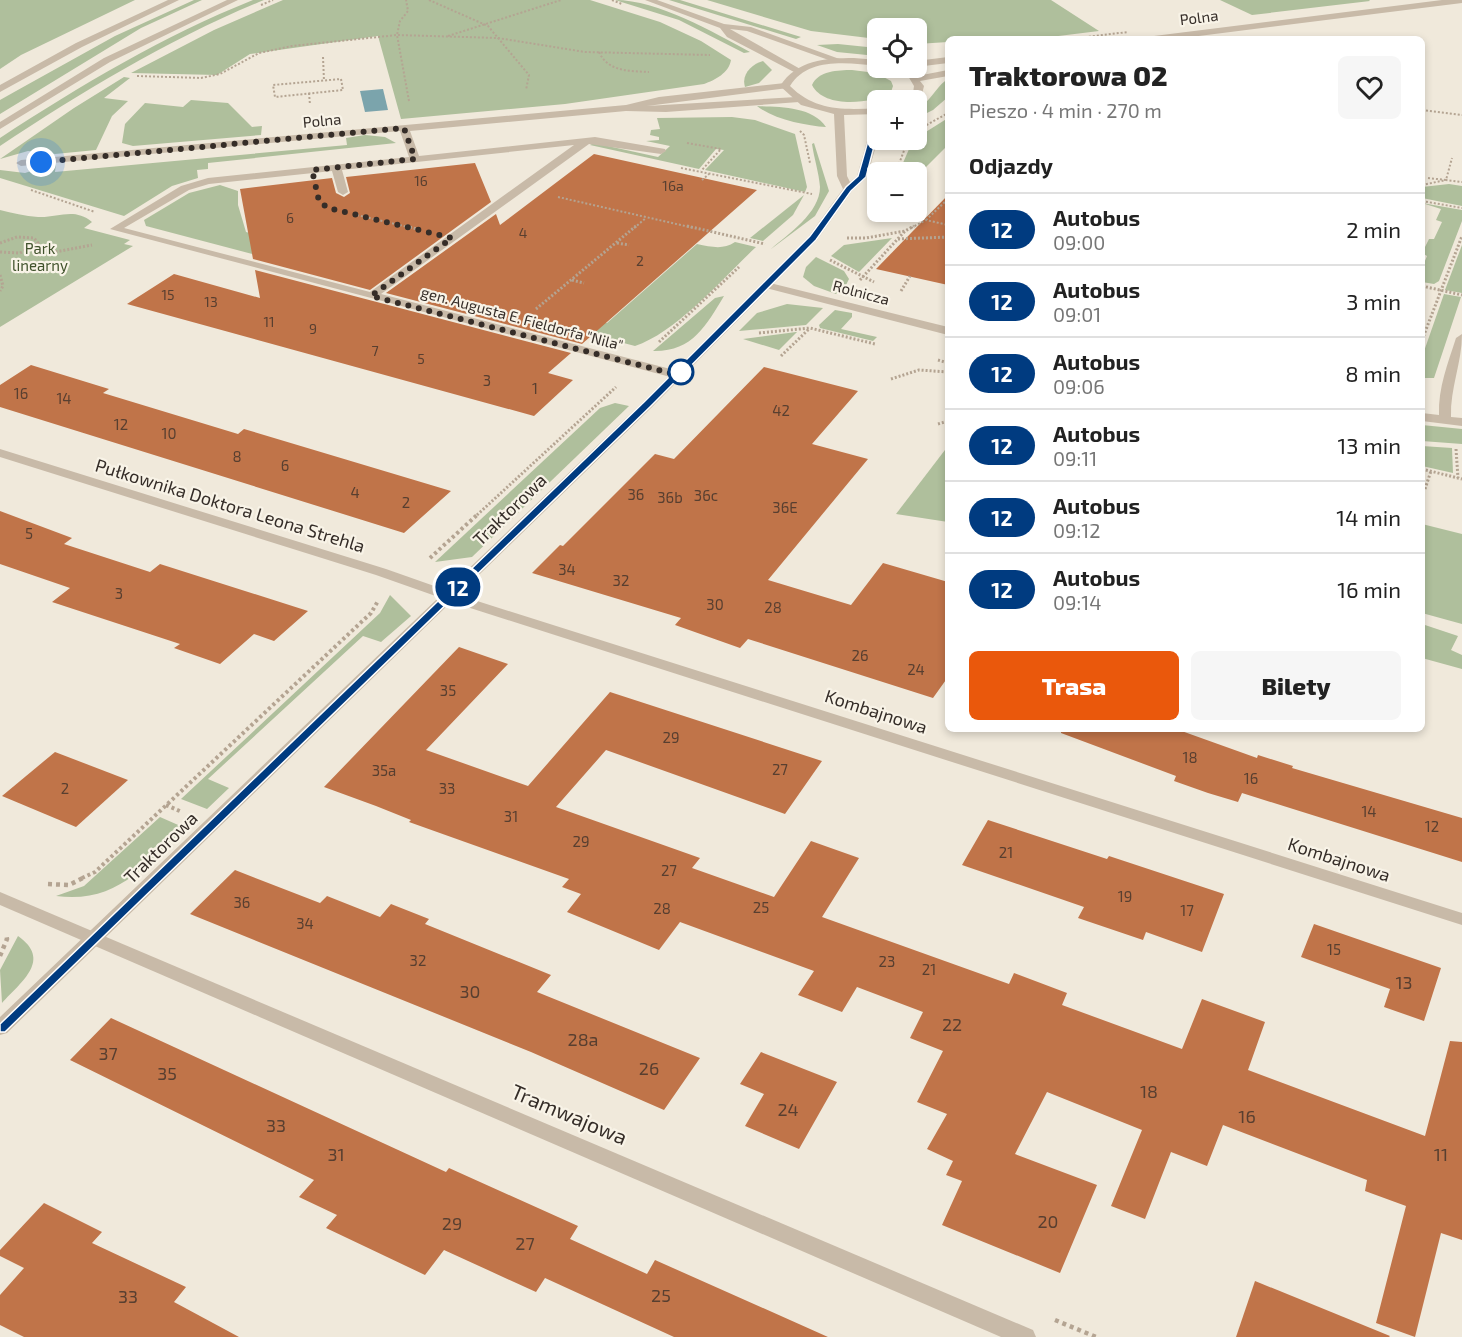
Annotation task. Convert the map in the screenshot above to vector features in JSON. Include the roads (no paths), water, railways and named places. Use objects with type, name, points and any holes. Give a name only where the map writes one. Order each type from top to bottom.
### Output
[{"type":"street","points":[[0,89],[79,45],[176,0]]},
{"type":"street","points":[[0,126],[107,60],[234,0]]},
{"type":"street","points":[[649,0],[723,26],[748,28],[840,61]]},
{"type":"street","name":"Polna","points":[[1178,36],[1462,0]]},
{"type":"street","points":[[723,26],[730,35],[797,70]]},
{"type":"street","points":[[927,63],[945,60]]},
{"type":"street","points":[[867,62],[840,61],[797,70],[788,78],[785,86],[796,100],[808,105],[839,112],[867,111]]},
{"type":"street","points":[[918,90],[919,86],[915,79],[945,74]]},
{"type":"street","name":"Polna","points":[[626,108],[659,100],[785,86]]},
{"type":"street","name":"Polna","points":[[21,163],[626,108],[666,109],[796,100]]},
{"type":"street","points":[[839,112],[842,176],[848,189]]},
{"type":"street","points":[[404,128],[415,159]]},
{"type":"street","points":[[343,192],[336,168],[585,142],[608,141],[661,151]]},
{"type":"street","points":[[371,296],[585,142]]},
{"type":"street","name":"Traktorowa","points":[[0,1028],[678,375],[813,238],[848,189],[862,177],[870,150]]},
{"type":"street","name":"gen. Augusta E. Fieldorfa \"Nila\"","points":[[336,168],[208,181],[184,188],[115,230],[678,375]]},
{"type":"street","name":"Rolnicza","points":[[766,285],[945,330]]},
{"type":"street","points":[[1445,420],[1444,404],[1447,384],[1462,338]]},
{"type":"street","points":[[1425,417],[1462,422]]},
{"type":"street","name":"Pułkownika Doktora Leona Strehla","points":[[0,453],[381,572],[449,596]]},
{"type":"street","name":"Kombajnowa","points":[[449,596],[1462,919]]},
{"type":"street","name":"Tramwajowa","points":[[0,898],[1025,1337]]},
{"type":"water","points":[[383,89],[388,110],[365,112],[360,91]]},
{"type":"park label","name":"Park linearny","points":[[40,258]]}]
